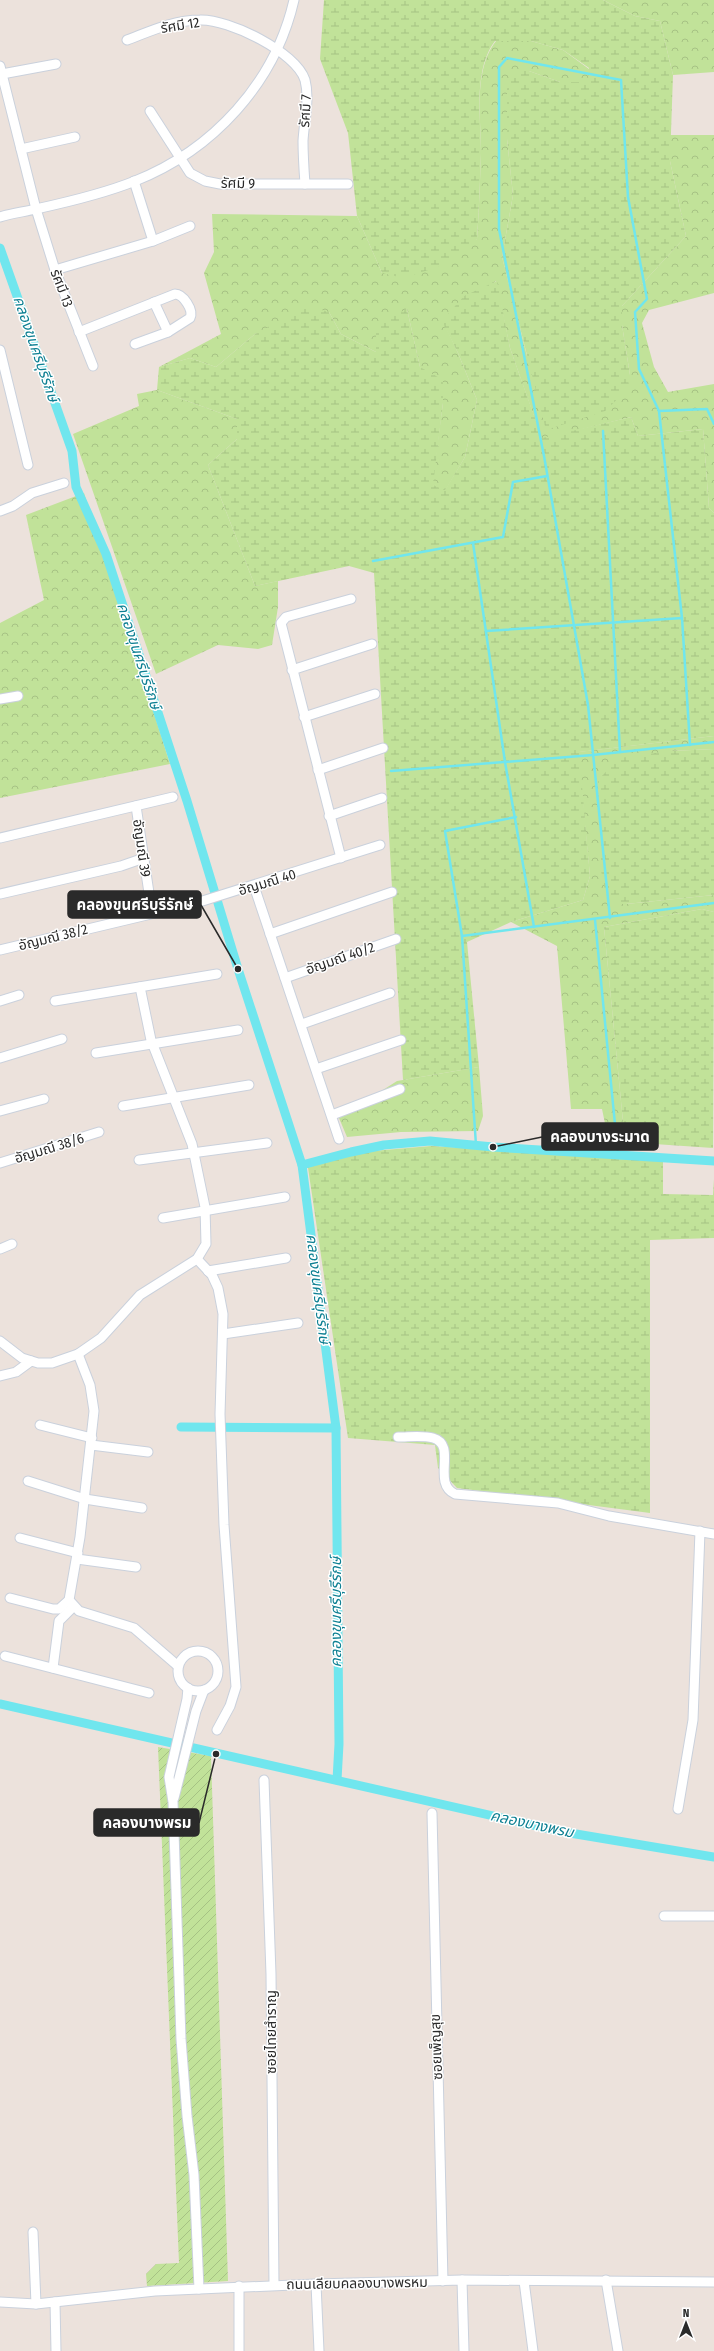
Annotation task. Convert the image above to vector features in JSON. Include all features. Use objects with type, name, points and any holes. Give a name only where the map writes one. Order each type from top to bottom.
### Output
[{"type":"street","points":[[1,217],[36,210],[134,181],[181,158],[208,139],[236,112],[261,80],[277,50],[290,18],[294,0]]},
{"type":"street","name":"รัศมี 12","points":[[127,40],[167,24],[201,19],[236,29],[277,50]]},
{"type":"street","name":"รัศมี 7","points":[[277,50],[300,70],[304,80],[306,90],[303,144],[305,184]]},
{"type":"street","points":[[1,70],[56,64]]},
{"type":"street","name":"รัศมี 13","points":[[1,70],[36,210],[55,270],[93,366]]},
{"type":"street","name":"รัศมี 9","points":[[150,110],[190,172],[205,181],[220,184],[348,184]]},
{"type":"street","points":[[20,149],[75,137]]},
{"type":"street","points":[[134,181],[153,241]]},
{"type":"street","points":[[55,270],[153,241],[190,226]]},
{"type":"street","points":[[79,332],[154,302],[179,294],[191,311],[190,318],[168,332],[135,344]]},
{"type":"street","points":[[154,302],[168,332]]},
{"type":"street","points":[[0,350],[28,465]]},
{"type":"street","points":[[0,511],[13,506],[32,493],[64,484]]},
{"type":"street","points":[[341,858],[329,816],[281,623],[286,617],[351,599]]},
{"type":"street","points":[[292,670],[372,644]]},
{"type":"street","points":[[304,718],[374,694]]},
{"type":"street","points":[[0,699],[18,696]]},
{"type":"street","points":[[318,770],[383,748]]},
{"type":"street","points":[[0,838],[173,798]]},
{"type":"street","points":[[329,816],[382,798]]},
{"type":"street","name":"อัญมณี 39","points":[[136,806],[152,913]]},
{"type":"street","name":"อัญมณี 40","points":[[152,913],[193,904],[250,887],[380,845]]},
{"type":"street","points":[[0,894],[122,866],[144,858]]},
{"type":"street","points":[[250,887],[270,934],[302,1024],[339,1139]]},
{"type":"street","points":[[270,934],[392,892]]},
{"type":"street","name":"อัญมณี 38/2","points":[[0,950],[152,913]]},
{"type":"street","name":"อัญมณี 40/2","points":[[285,978],[396,939]]},
{"type":"street","points":[[55,1001],[217,974]]},
{"type":"street","points":[[0,1341],[22,1358],[38,1363],[52,1363],[78,1354],[101,1338],[140,1295],[197,1259],[206,1244],[205,1211],[194,1153],[153,1044],[140,987]]},
{"type":"street","points":[[302,1024],[390,993]]},
{"type":"street","points":[[0,1001],[19,995]]},
{"type":"street","points":[[96,1053],[238,1030]]},
{"type":"street","points":[[0,1058],[62,1040]]},
{"type":"street","points":[[316,1069],[401,1040]]},
{"type":"street","points":[[123,1106],[249,1085]]},
{"type":"street","points":[[332,1115],[400,1089]]},
{"type":"street","points":[[0,1111],[44,1099]]},
{"type":"street","name":"อัญมณี 38/6","points":[[0,1163],[99,1132]]},
{"type":"street","points":[[139,1160],[267,1143]]},
{"type":"street","points":[[163,1218],[285,1197]]},
{"type":"street","points":[[0,1249],[12,1244]]},
{"type":"street","points":[[208,1271],[286,1258]]},
{"type":"street","points":[[197,1259],[208,1271],[218,1288],[223,1314],[220,1414],[223,1517],[236,1687],[230,1706],[217,1730]]},
{"type":"street","points":[[223,1334],[298,1323]]},
{"type":"street","points":[[53,1668],[59,1622],[71,1604],[85,1498],[94,1411],[90,1386],[78,1354]]},
{"type":"street","points":[[0,1376],[16,1372],[31,1361]]},
{"type":"street","points":[[40,1425],[91,1442],[148,1452]]},
{"type":"street","points":[[398,1437],[433,1438],[442,1443],[444,1450],[445,1484],[448,1491],[455,1494],[558,1503],[609,1516],[714,1534]]},
{"type":"street","points":[[28,1481],[85,1498],[142,1508]]},
{"type":"street","points":[[678,1809],[693,1720],[700,1531]]},
{"type":"street","points":[[20,1538],[77,1556],[136,1567]]},
{"type":"street","points":[[10,1598],[53,1609],[59,1609],[71,1604]]},
{"type":"street","points":[[71,1604],[79,1611],[134,1628],[178,1666]]},
{"type":"street","points":[[194,1651],[207,1652],[213,1656],[217,1662],[218,1676],[215,1682],[204,1690],[197,1691],[188,1688],[180,1681],[178,1666],[183,1657],[194,1651]]},
{"type":"street","points":[[5,1656],[149,1693]]},
{"type":"street","points":[[188,1688],[169,1777],[173,1802],[181,2039],[186,2116],[194,2175],[199,2289]]},
{"type":"street","points":[[173,1802],[196,1711],[204,1690]]},
{"type":"street","name":"ซอยไทยสำราญ","points":[[264,1780],[271,1974],[274,2285]]},
{"type":"street","name":"ซอยเพ็ญสุข","points":[[432,1813],[443,2281]]},
{"type":"street","points":[[664,1916],[714,1916]]},
{"type":"street","points":[[33,2232],[36,2304]]},
{"type":"street","points":[[462,2280],[464,2351]]},
{"type":"street","name":"ถนนเลียบคลองบางพรหม","points":[[0,2302],[36,2304],[199,2289],[274,2285],[462,2280],[714,2282]]},
{"type":"street","points":[[606,2280],[618,2351]]},
{"type":"street","points":[[524,2281],[533,2351]]},
{"type":"street","points":[[316,2284],[320,2351]]},
{"type":"street","points":[[239,2286],[239,2351]]},
{"type":"street","points":[[55,2302],[56,2351]]},
{"type":"green space","points":[[324,0],[603,0],[635,16],[660,21],[673,75],[670,161],[686,236],[622,306],[622,325],[630,375],[627,390],[605,411],[546,430],[502,257],[513,195],[507,139],[507,89],[510,71],[529,71],[560,82],[588,82],[589,68],[563,50],[531,41],[495,41],[488,53],[481,80],[481,153],[477,239],[441,266],[403,278],[382,273],[357,216],[348,133],[320,59]]},
{"type":"green space","points":[[603,0],[714,0],[714,72],[673,75],[660,21],[635,16]]},
{"type":"green space","points":[[496,41],[531,41],[563,50],[589,69],[589,82],[560,82],[529,71],[507,89],[507,139],[513,195],[502,257],[527,356],[630,375],[622,325],[622,306],[686,236],[670,161],[670,135],[714,135],[714,293],[649,310],[642,323],[654,367],[668,392],[714,384],[714,513],[709,508],[703,429],[638,436],[631,417],[542,439],[510,348],[496,281],[443,321],[477,400],[465,457],[445,491],[432,485],[443,403],[420,367],[407,309],[376,352],[341,334],[329,312],[255,334],[216,367],[190,358],[159,367],[221,334],[204,273],[214,252],[212,214],[357,216],[382,273],[477,239],[481,153],[481,80],[489,53]]},
{"type":"green space","points":[[497,281],[510,348],[542,438],[631,417],[638,436],[703,429],[709,508],[714,513],[714,736],[579,752],[590,876],[583,900],[511,922],[467,942],[479,1067],[403,1080],[374,573],[349,566],[255,586],[208,465],[237,439],[237,419],[157,390],[159,367],[190,358],[216,367],[255,334],[307,306],[329,312],[341,334],[376,352],[376,324],[407,309],[420,367],[443,380],[443,403],[433,485],[445,490],[465,457],[477,400],[458,353],[442,321],[464,296]]},
{"type":"green space","points":[[157,390],[237,419],[237,439],[208,465],[255,586],[278,581],[278,607],[272,645],[258,649],[218,645],[156,674],[73,434],[139,406],[137,394]]},
{"type":"green space","points":[[84,493],[170,764],[0,798],[0,623],[44,600],[26,515]]},
{"type":"green space","points":[[714,736],[714,749],[670,751],[626,904],[714,895],[714,912],[702,909],[604,927],[625,1142],[609,1143],[602,1109],[571,1109],[557,946],[511,922],[583,900],[590,876],[578,752]]},
{"type":"green space","points":[[714,749],[714,895],[626,904],[608,904],[601,871],[598,780],[619,758],[670,751]]},
{"type":"green space","points":[[702,909],[714,912],[713,1148],[625,1142],[604,927]]},
{"type":"green space","points":[[479,1067],[483,1116],[478,1131],[401,1132],[347,1137],[339,1118],[397,1081]]},
{"type":"green space","points":[[431,1146],[663,1160],[663,1194],[713,1195],[714,1179],[714,1238],[650,1240],[650,1513],[457,1488],[438,1468],[435,1445],[348,1438],[307,1161],[373,1151]]},
{"type":"green space","points":[[158,1747],[211,1756],[228,2281],[147,2286],[146,2274],[156,2264],[179,2263]]},
{"type":"waterway","points":[[610,918],[588,705],[544,456],[499,229],[499,67],[507,58],[621,80],[628,197],[647,299],[635,312],[639,369],[659,411],[707,409],[714,424]]},
{"type":"waterway","name":"คลองขุนศรีบุรีรักษ์","points":[[0,248],[72,451],[76,487],[106,554],[187,801],[238,969],[302,1165],[336,1428],[339,1744],[337,1780]]},
{"type":"waterway","points":[[659,411],[682,618]]},
{"type":"waterway","points":[[603,431],[620,752]]},
{"type":"waterway","points":[[373,561],[503,537],[513,482],[547,476]]},
{"type":"waterway","points":[[473,543],[505,762],[534,927]]},
{"type":"waterway","points":[[486,631],[682,618],[690,745]]},
{"type":"waterway","points":[[391,771],[593,755],[714,742]]},
{"type":"waterway","points":[[476,1145],[462,936],[445,831],[516,817]]},
{"type":"waterway","points":[[462,936],[714,903]]},
{"type":"waterway","points":[[595,920],[618,1155]]},
{"type":"waterway","points":[[302,1165],[384,1145],[430,1141],[493,1147],[714,1161]]},
{"type":"waterway","points":[[181,1427],[336,1428]]},
{"type":"waterway","name":"คลองบางพรม","points":[[0,1704],[564,1832],[714,1857]]},
{"type":"place","name":"คลองขุนศรีบุรีรักษ์","points":[[238,969]]},
{"type":"place","name":"คลองบางระมาด","points":[[493,1147]]},
{"type":"place","name":"คลองบางพรม","points":[[216,1754]]}]
